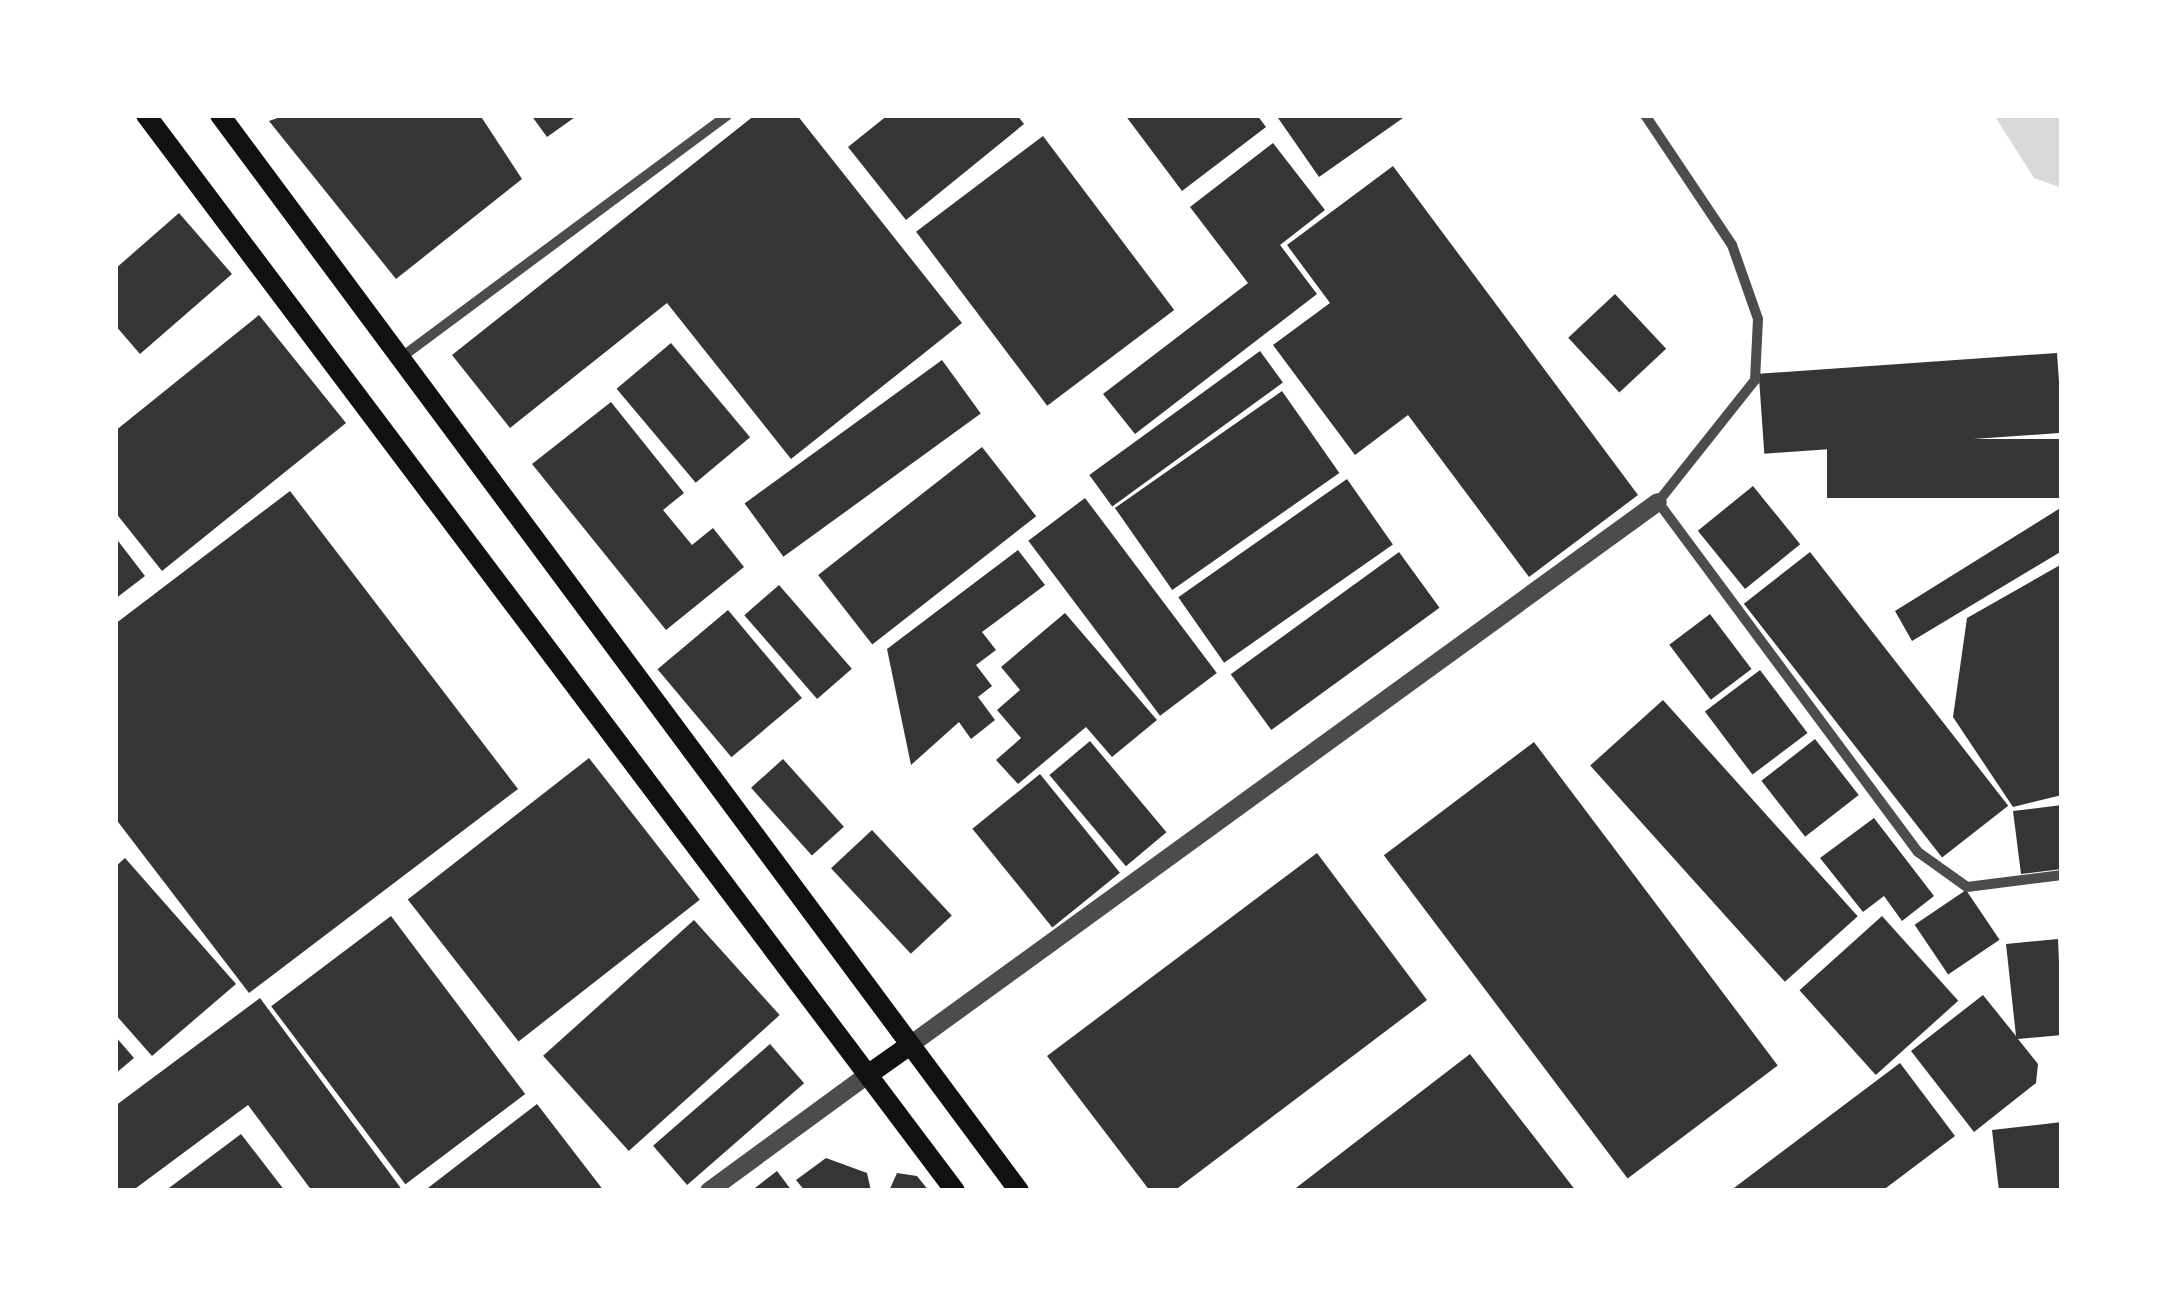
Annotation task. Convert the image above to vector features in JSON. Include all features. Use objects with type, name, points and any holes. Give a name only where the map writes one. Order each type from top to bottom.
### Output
[{"type":"main road","points":[[146,115],[955,1191]]},
{"type":"main road","points":[[220,115],[1019,1191]]},
{"type":"main road","points":[[869,1074],[910,1044]]},
{"type":"street","points":[[399,359],[727,115]]},
{"type":"street","points":[[910,1044],[1658,502],[1755,380],[1758,319],[1732,245],[1645,115]]},
{"type":"street","points":[[1658,502],[1918,852],[1967,887],[2062,876]]},
{"type":"street","points":[[708,1191],[869,1074]]},
{"type":"shaded area","points":[[1994,115],[2062,115],[2062,188],[2034,178]]},
{"type":"building","points":[[286,115],[480,115],[522,179],[396,279],[269,121]]},
{"type":"building","points":[[531,115],[578,115],[547,137]]},
{"type":"building","points":[[755,115],[797,115],[962,323],[791,459],[667,303],[510,428],[452,355]]},
{"type":"building","points":[[888,115],[1017,115],[1024,124],[906,220],[848,147]]},
{"type":"building","points":[[1125,115],[1257,115],[1266,127],[1182,191]]},
{"type":"building","points":[[1276,115],[1401,115],[1403,118],[1319,177]]},
{"type":"building","points":[[1043,136],[1174,310],[1047,406],[916,232]]},
{"type":"building","points":[[1273,143],[1325,210],[1280,245],[1317,294],[1135,434],[1103,394],[1248,283],[1190,207]]},
{"type":"building","points":[[1393,166],[1638,495],[1529,577],[1408,415],[1355,455],[1273,345],[1330,303],[1287,245]]},
{"type":"building","points":[[179,213],[232,274],[140,354],[115,325],[115,269]]},
{"type":"building","points":[[1615,294],[1666,349],[1619,392],[1568,338]]},
{"type":"building","points":[[259,315],[346,423],[162,571],[115,512],[115,431]]},
{"type":"building","points":[[671,343],[750,437],[696,483],[617,389]]},
{"type":"building","points":[[1260,351],[1283,383],[1112,507],[1089,475]]},
{"type":"building","points":[[2057,353],[2062,433],[1764,454],[1759,374]]},
{"type":"building","points":[[942,360],[981,413],[783,557],[745,503]]},
{"type":"building","points":[[1282,391],[1339,473],[1172,590],[1115,508]]},
{"type":"building","points":[[611,402],[684,493],[663,510],[692,545],[713,528],[744,567],[666,630],[532,464]]},
{"type":"building","points":[[1827,439],[2062,439],[2062,498],[1827,498]]},
{"type":"building","points":[[982,447],[1036,516],[872,644],[818,575]]},
{"type":"building","points":[[1347,479],[1393,545],[1224,663],[1178,597]]},
{"type":"building","points":[[1753,486],[1800,544],[1745,589],[1698,531]]},
{"type":"building","points":[[290,491],[518,789],[249,993],[115,818],[115,624]]},
{"type":"building","points":[[1085,498],[1217,673],[1160,716],[1028,541]]},
{"type":"building","points":[[2062,507],[2062,551],[1912,641],[1895,611]]},
{"type":"building","points":[[115,537],[145,576],[115,599]]},
{"type":"building","points":[[1018,550],[1045,585],[982,632],[996,650],[976,665],[992,686],[978,697],[995,720],[971,739],[959,722],[911,765],[887,649]]},
{"type":"building","points":[[1399,552],[1440,608],[1271,730],[1231,674]]},
{"type":"building","points":[[1810,552],[2008,806],[1942,857],[1744,604]]},
{"type":"building","points":[[2062,564],[2062,795],[2013,807],[1953,717],[1967,618]]},
{"type":"building","points":[[779,585],[852,669],[817,699],[744,615]]},
{"type":"building","points":[[728,610],[802,698],[731,757],[658,669]]},
{"type":"building","points":[[1065,613],[1157,720],[1112,757],[1086,727],[1018,784],[996,760],[1021,738],[997,710],[1020,690],[1001,667]]},
{"type":"building","points":[[1710,614],[1752,669],[1711,700],[1669,645]]},
{"type":"building","points":[[1760,670],[1808,733],[1752,775],[1705,712]]},
{"type":"building","points":[[1663,700],[1858,916],[1785,982],[1590,766]]},
{"type":"building","points":[[1815,739],[1859,795],[1805,837],[1761,781]]},
{"type":"building","points":[[1090,741],[1166,832],[1126,866],[1049,775]]},
{"type":"building","points":[[1534,742],[1778,1065],[1628,1179],[1384,855]]},
{"type":"building","points":[[589,758],[700,900],[519,1041],[408,900]]},
{"type":"building","points":[[783,759],[844,827],[812,855],[751,788]]},
{"type":"building","points":[[1040,774],[1120,873],[1052,927],[972,829]]},
{"type":"building","points":[[2062,805],[2062,869],[2021,874],[2013,811]]},
{"type":"building","points":[[1874,818],[1934,896],[1902,921],[1884,896],[1863,912],[1820,858]]},
{"type":"building","points":[[872,830],[952,916],[911,954],[831,868]]},
{"type":"building","points":[[1317,853],[1427,1000],[1174,1191],[1150,1191],[1047,1056]]},
{"type":"building","points":[[125,858],[236,984],[152,1056],[115,1014],[115,867]]},
{"type":"building","points":[[1966,890],[2000,940],[1948,974],[1915,925]]},
{"type":"building","points":[[391,916],[525,1094],[405,1184],[271,1006]]},
{"type":"building","points":[[1882,916],[1958,1001],[1876,1075],[1800,990]]},
{"type":"building","points":[[694,920],[780,1015],[629,1151],[543,1056]]},
{"type":"building","points":[[2058,939],[2062,1035],[2018,1039],[2038,1064],[2036,1083],[1974,1132],[1911,1051],[1983,995],[2016,1036],[2006,944]]},
{"type":"building","points":[[260,998],[403,1191],[312,1191],[248,1105],[132,1191],[115,1191],[115,1106]]},
{"type":"building","points":[[115,1036],[134,1058],[115,1074]]},
{"type":"building","points":[[770,1044],[804,1083],[687,1185],[653,1146]]},
{"type":"building","points":[[1470,1054],[1576,1191],[1292,1191]]},
{"type":"building","points":[[1900,1063],[1955,1136],[1882,1191],[1730,1191]]},
{"type":"building","points":[[537,1104],[604,1191],[424,1191]]},
{"type":"building","points":[[2062,1122],[2062,1191],[1999,1191],[1992,1130]]},
{"type":"building","points":[[241,1134],[285,1191],[165,1191]]},
{"type":"building","points":[[826,1158],[867,1173],[871,1191],[805,1191],[796,1180]]},
{"type":"building","points":[[777,1171],[792,1191],[751,1191]]},
{"type":"building","points":[[897,1173],[917,1176],[929,1191],[889,1191]]}]
